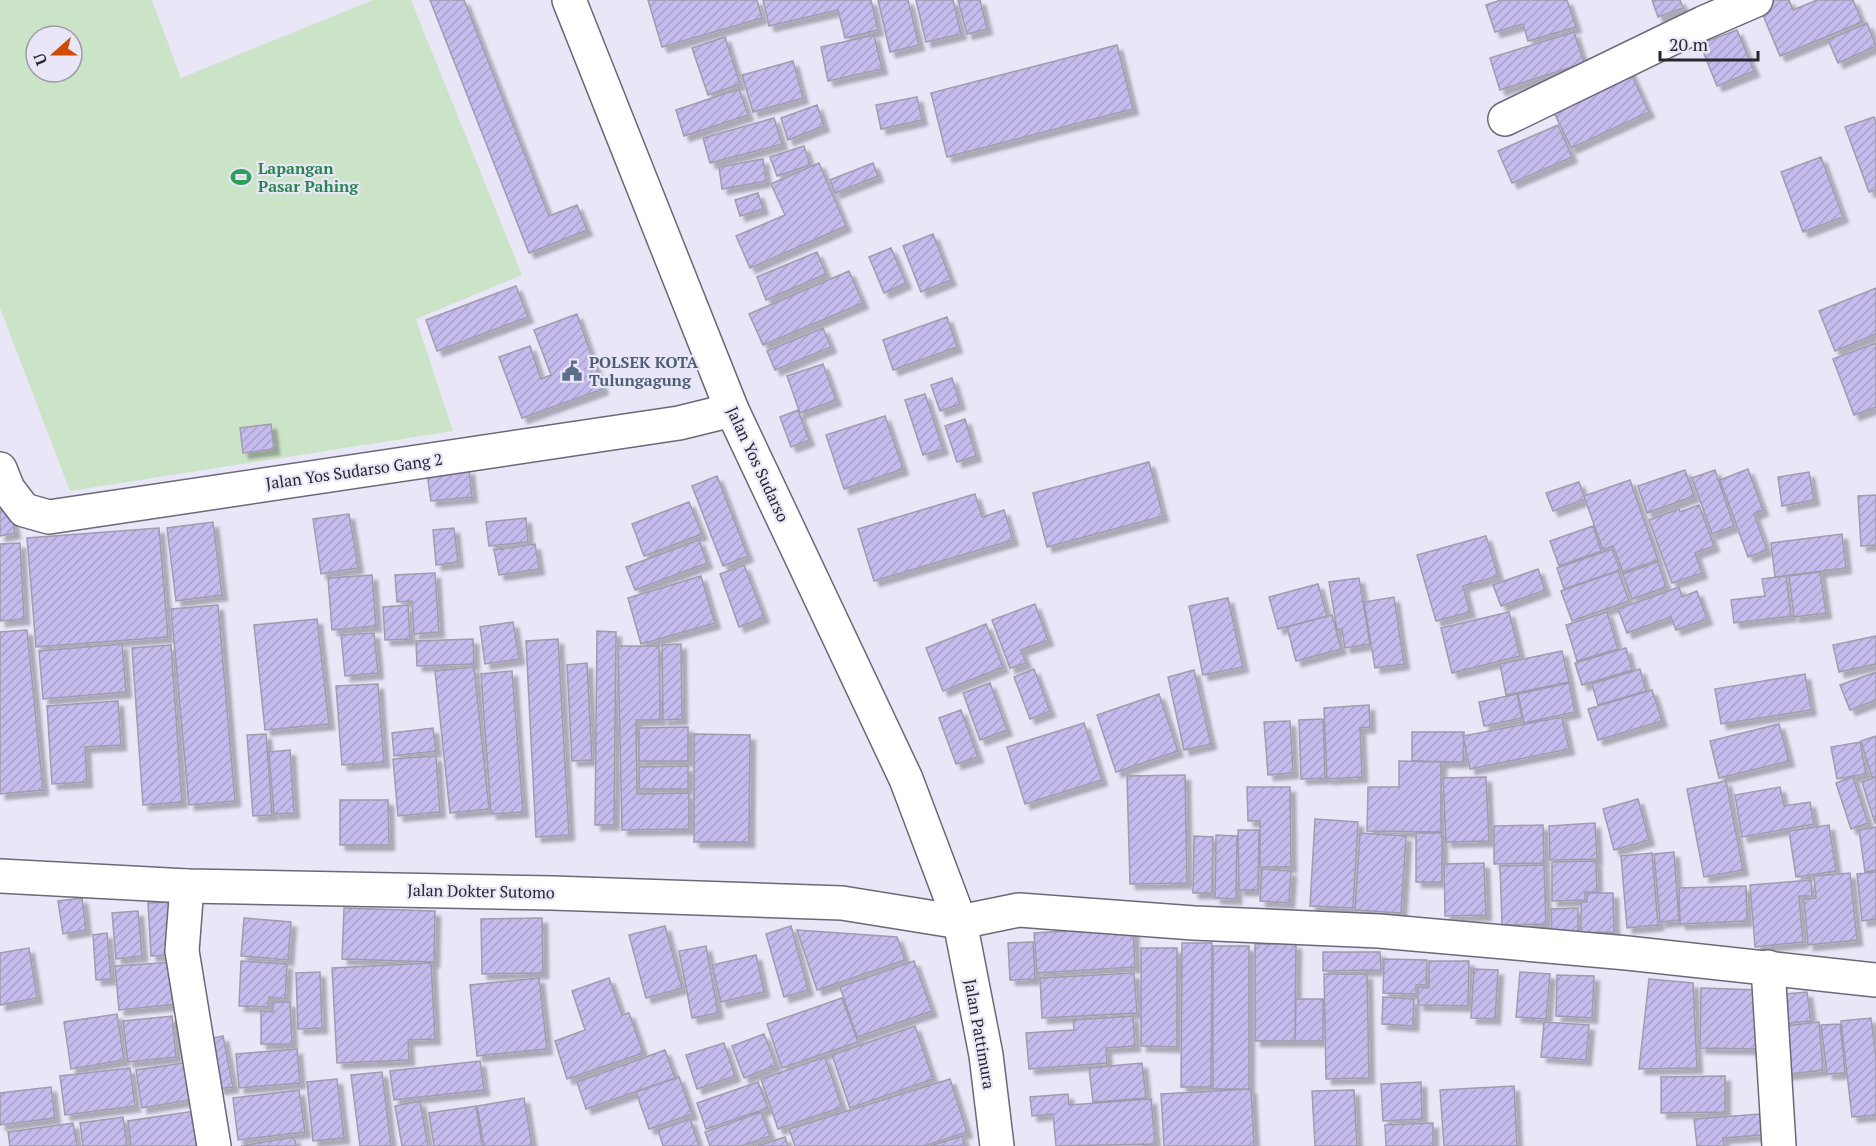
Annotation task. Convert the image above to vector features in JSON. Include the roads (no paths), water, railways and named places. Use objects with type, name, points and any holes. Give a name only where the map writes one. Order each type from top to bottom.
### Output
[{"type":"main road","name":"Jalan Yos Sudarso","points":[[569,0],[732,410],[906,779],[960,922]]},
{"type":"main road","points":[[1505,119],[1703,23],[1756,0]]},
{"type":"main road","name":"Jalan Yos Sudarso Gang 2","points":[[0,469],[8,489],[24,510],[49,517],[679,423],[732,410]]},
{"type":"main road","name":"Jalan Dokter Sutomo","points":[[0,876],[187,886],[541,892],[842,903],[960,922]]},
{"type":"main road","points":[[187,886],[182,951],[213,1146]]},
{"type":"main road","points":[[960,922],[1019,910],[1194,923],[1379,931],[1767,967],[1876,980]]},
{"type":"main road","name":"Jalan Pattimura","points":[[960,922],[987,1055],[997,1146]]},
{"type":"main road","points":[[1767,967],[1779,1146]]},
{"type":"place","name":"Lapangan Pasar Pahing","points":[[241,177]]},
{"type":"place","name":"POLSEK KOTA Tulungagung","points":[[572,371]]}]
